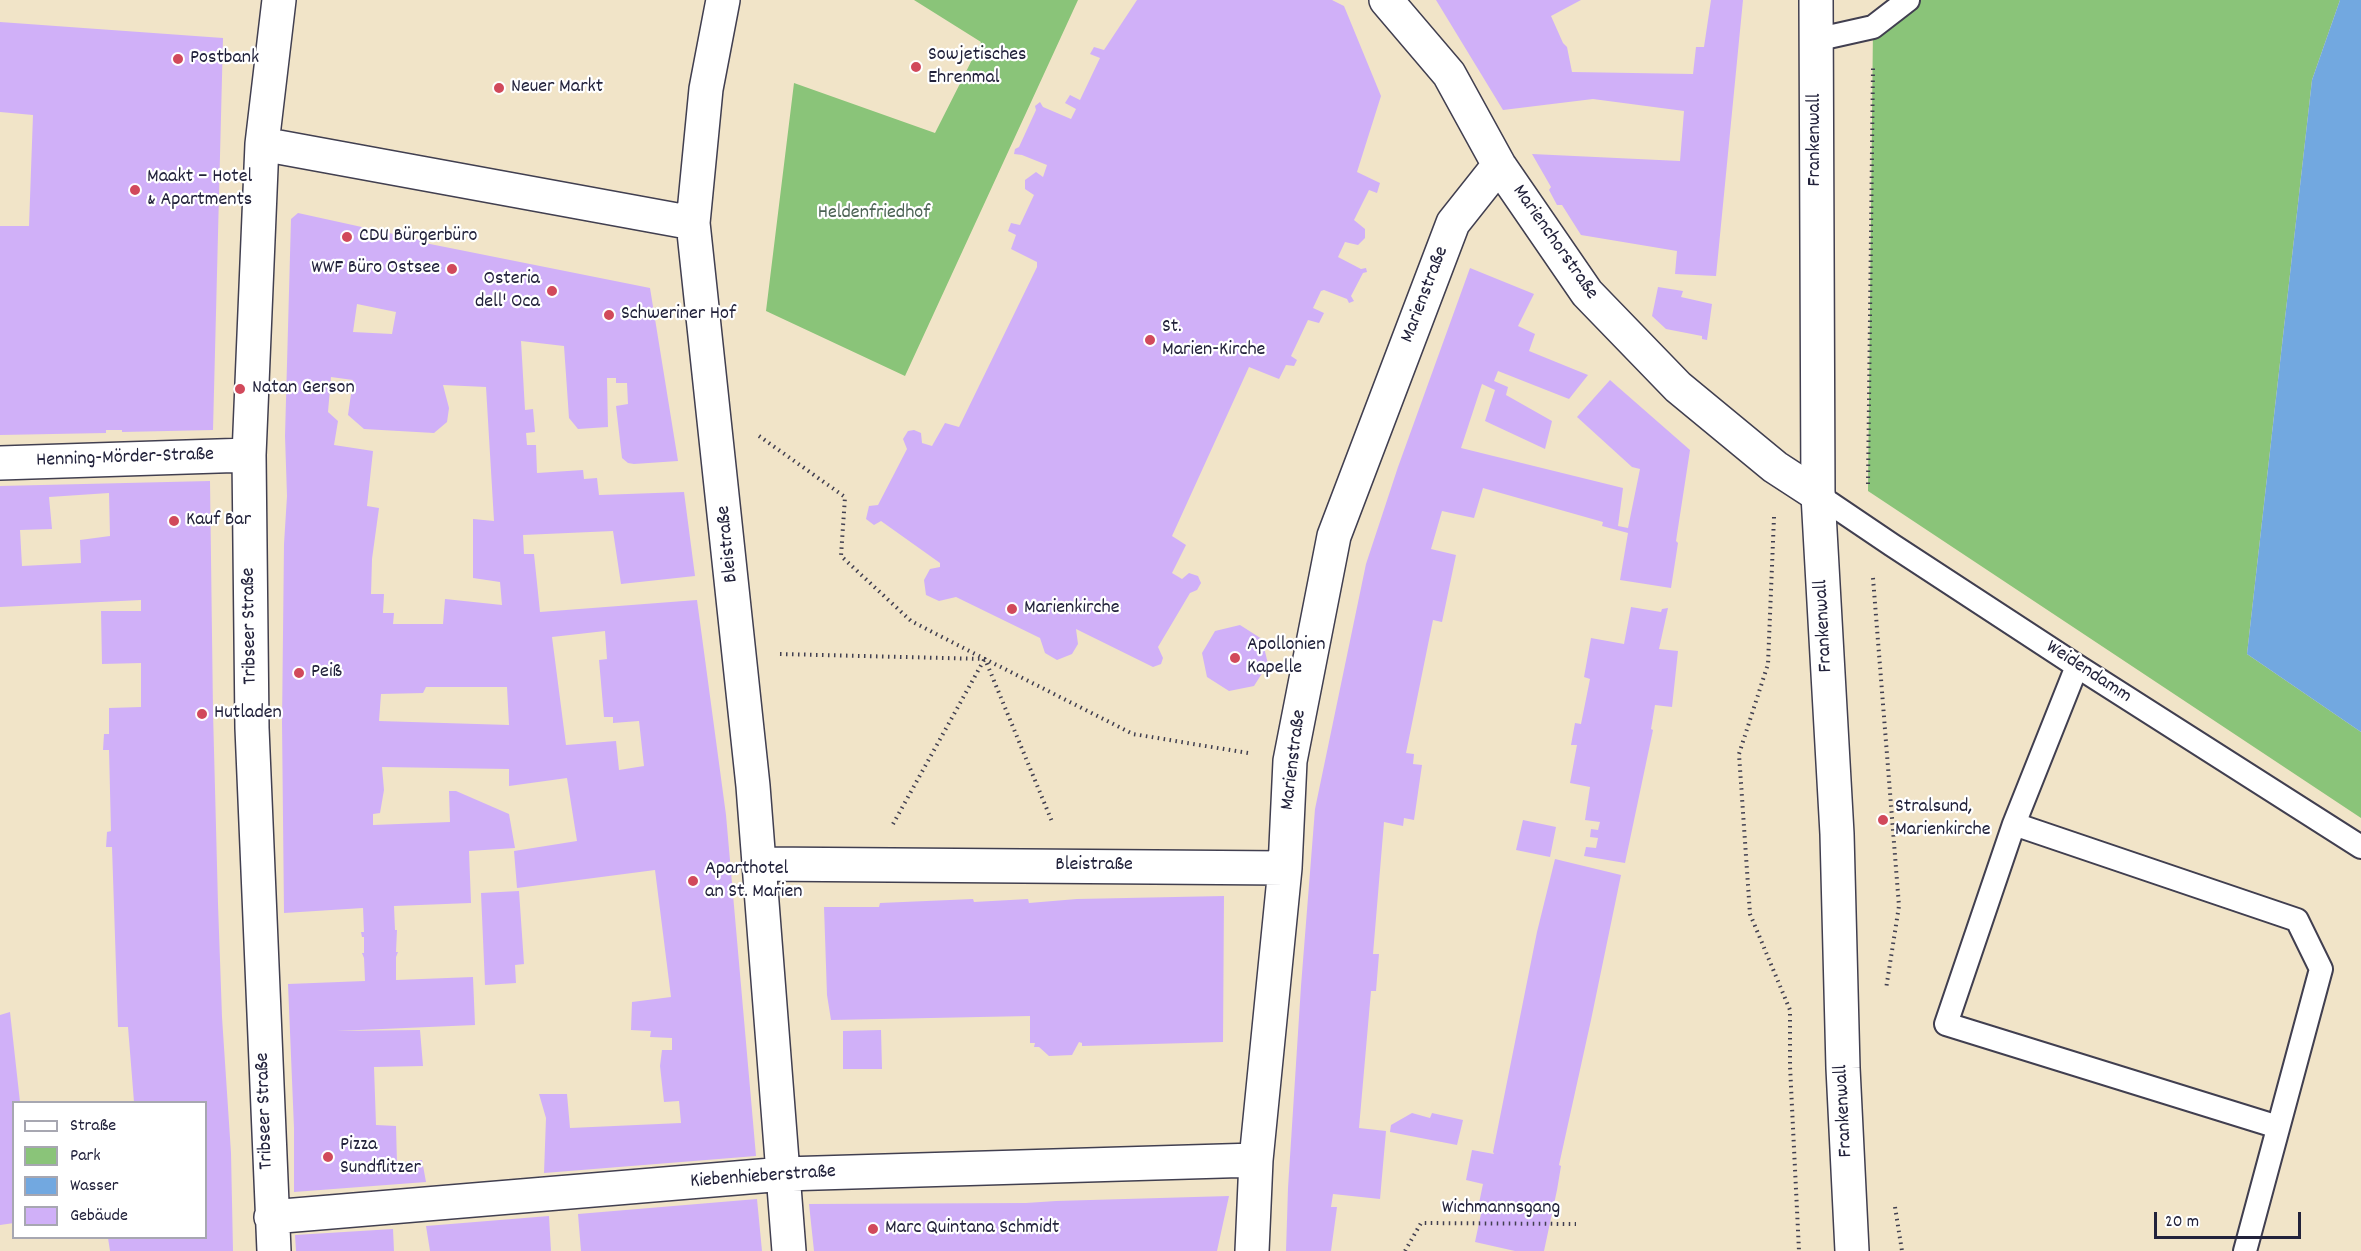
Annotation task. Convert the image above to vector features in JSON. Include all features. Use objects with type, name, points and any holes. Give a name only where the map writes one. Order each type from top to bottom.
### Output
[{"type":"street","points":[[279,0],[262,144],[693,223],[706,89],[723,0]]},
{"type":"street","name":"Marienchorstraße","points":[[1386,0],[1449,74],[1499,165],[1587,293],[1678,387],[1775,467],[1818,495]]},
{"type":"street","name":"Frankenwall","points":[[1816,0],[1818,495],[1837,834],[1843,1068],[1852,1251]]},
{"type":"street","name":"Tribseer Straße","points":[[262,144],[249,455],[252,728],[274,1251]]},
{"type":"street","name":"Marienstraße","points":[[1252,1251],[1256,1160],[1285,868],[1290,760],[1334,536],[1453,223],[1499,165]]},
{"type":"street","name":"Bleistraße","points":[[693,223],[740,653],[760,864],[789,1251]]},
{"type":"street","name":"Henning-Mörder-Straße","points":[[0,463],[249,455]]},
{"type":"street","name":"Bleistraße","points":[[760,864],[1285,868]]},
{"type":"street","name":"Kiebenhieberstraße","points":[[271,1217],[784,1174],[1256,1160]]},
{"type":"lane","points":[[1815,40],[1873,27],[1908,0]]},
{"type":"lane","name":"Weidendamm","points":[[1818,495],[2077,666],[2361,847]]},
{"type":"lane","points":[[2077,666],[2014,824],[1946,1024],[2278,1127]]},
{"type":"lane","points":[[2014,824],[2297,920],[2321,969],[2245,1251]]},
{"type":"path","points":[[713,404],[845,497],[842,556],[912,621],[1133,734],[1290,760]]},
{"type":"path","points":[[1775,467],[1768,664],[1739,754],[1750,914],[1790,1010],[1790,1066],[1799,1251]]},
{"type":"path","points":[[740,653],[985,659]]},
{"type":"path","points":[[870,865],[985,659]]},
{"type":"path","points":[[985,659],[1070,866]]},
{"type":"path","name":"Wichmannsgang","points":[[1405,1251],[1421,1223],[1576,1224]]},
{"type":"green space","name":"Heldenfriedhof","points":[[914,0],[1078,0],[905,376],[766,311],[794,83],[935,133],[981,42]]},
{"type":"green space","points":[[1908,0],[2340,0],[2312,80],[2247,654],[2361,732],[2361,818],[1868,491],[1873,27]]},
{"type":"water","points":[[2340,0],[2361,0],[2361,732],[2247,654],[2312,80]]},
{"type":"building","name":"St. Marien-Kirche","points":[[1137,0],[1332,0],[1344,6],[1381,96],[1357,172],[1380,183],[1377,193],[1369,190],[1354,220],[1365,229],[1365,238],[1358,245],[1345,242],[1338,257],[1361,269],[1366,268],[1367,272],[1363,273],[1351,296],[1354,301],[1349,303],[1347,299],[1324,290],[1321,291],[1313,308],[1324,313],[1319,323],[1308,320],[1291,356],[1297,360],[1294,366],[1286,365],[1279,379],[1249,367],[1172,536],[1186,545],[1172,573],[1182,579],[1189,573],[1198,576],[1201,583],[1197,590],[1190,593],[1158,647],[1163,658],[1161,664],[1153,667],[1076,629],[1078,644],[1072,654],[1057,660],[1045,653],[1040,638],[956,597],[939,601],[926,595],[924,580],[930,569],[940,567],[940,563],[881,521],[874,525],[866,519],[869,506],[878,505],[907,449],[903,439],[908,431],[914,430],[921,433],[922,443],[932,446],[945,423],[959,427],[1037,267],[1037,262],[1011,249],[1016,235],[1008,231],[1011,223],[1020,225],[1034,195],[1025,189],[1025,180],[1036,172],[1043,177],[1047,165],[1014,154],[1036,110],[1035,106],[1040,102],[1043,107],[1071,119],[1076,109],[1065,103],[1070,95],[1080,100],[1100,58],[1090,54],[1094,47],[1104,50]]},
{"type":"building","points":[[1436,0],[1581,0],[1551,16],[1567,47],[1572,72],[1693,74],[1696,47],[1704,47],[1711,0],[1743,0],[1716,276],[1675,274],[1677,251],[1581,235],[1562,205],[1557,205],[1549,190],[1551,187],[1532,154],[1680,161],[1684,111],[1593,99],[1503,110]]},
{"type":"building","points":[[0,22],[223,38],[213,430],[122,432],[122,430],[106,430],[106,433],[0,435],[0,226],[29,226],[33,115],[0,112]]},
{"type":"building","points":[[298,213],[421,240],[420,242],[650,288],[678,461],[634,464],[622,458],[616,406],[628,404],[627,383],[616,383],[616,378],[607,378],[608,427],[578,429],[569,418],[564,346],[521,341],[525,410],[533,409],[535,432],[526,433],[527,445],[536,445],[537,473],[583,470],[584,479],[597,478],[599,495],[684,492],[695,576],[621,584],[613,531],[523,535],[524,554],[534,554],[540,612],[697,600],[726,815],[756,1156],[544,1173],[546,1118],[539,1094],[567,1094],[570,1128],[681,1123],[679,1101],[664,1102],[660,1066],[662,1050],[672,1050],[672,1038],[650,1037],[651,1031],[631,1030],[632,1002],[671,997],[655,870],[517,888],[514,851],[577,841],[567,778],[509,786],[509,769],[382,767],[384,790],[380,813],[373,814],[373,825],[450,822],[449,791],[456,791],[509,814],[515,848],[469,851],[471,903],[394,906],[395,930],[397,930],[396,952],[398,952],[396,980],[473,977],[475,1025],[336,1031],[420,1030],[423,1066],[374,1067],[376,1125],[396,1126],[397,1163],[422,1160],[426,1182],[294,1192],[294,1128],[288,984],[365,981],[362,953],[364,953],[364,937],[361,932],[364,932],[363,908],[284,913],[282,723],[284,544],[287,496],[285,436],[291,219]],"holes":[[[357,304],[396,312],[392,334],[353,332]],[[331,377],[353,380],[348,415],[364,429],[434,433],[447,422],[449,408],[443,385],[486,387],[494,521],[473,519],[473,578],[500,582],[502,605],[445,599],[443,624],[393,624],[394,613],[383,613],[384,594],[371,594],[372,559],[379,508],[367,506],[373,451],[334,445],[338,421],[328,412]],[[605,631],[607,659],[599,660],[604,717],[613,717],[613,723],[639,721],[644,766],[619,770],[616,741],[566,745],[552,637]],[[426,687],[507,687],[509,725],[379,721],[381,694],[423,693]]]},
{"type":"building","points":[[1470,268],[1534,294],[1518,326],[1535,334],[1529,351],[1588,375],[1569,399],[1498,371],[1494,381],[1508,387],[1506,395],[1552,421],[1545,449],[1485,421],[1495,390],[1482,384],[1461,448],[1623,488],[1618,526],[1628,528],[1640,469],[1632,467],[1577,417],[1610,380],[1690,450],[1671,588],[1620,580],[1628,533],[1602,526],[1603,522],[1483,488],[1474,518],[1442,511],[1431,549],[1456,555],[1442,622],[1433,620],[1406,753],[1414,754],[1413,764],[1422,765],[1414,820],[1404,818],[1403,826],[1384,822],[1373,954],[1379,954],[1376,991],[1371,991],[1359,1128],[1386,1131],[1380,1199],[1333,1194],[1331,1207],[1337,1207],[1331,1251],[1286,1251],[1301,986],[1315,809],[1366,564],[1398,467]]},
{"type":"building","points":[[1658,287],[1683,291],[1681,297],[1712,304],[1707,340],[1702,339],[1702,336],[1666,329],[1652,316]]},
{"type":"building","points":[[210,481],[218,904],[222,1017],[231,1153],[233,1251],[110,1251],[108,1239],[207,1239],[207,1101],[134,1101],[128,1027],[118,1027],[112,847],[106,847],[107,832],[111,831],[109,750],[103,750],[104,734],[109,734],[109,708],[141,707],[141,663],[102,664],[101,611],[141,611],[141,600],[0,607],[0,486]],"holes":[[[109,493],[110,536],[80,540],[81,563],[22,566],[20,530],[52,529],[49,497]]]},
{"type":"building","points":[[1631,607],[1661,612],[1662,609],[1668,608],[1659,649],[1678,651],[1672,707],[1655,705],[1651,729],[1653,730],[1625,863],[1584,856],[1586,847],[1596,848],[1598,838],[1590,837],[1591,829],[1598,830],[1600,822],[1585,820],[1590,787],[1570,783],[1577,745],[1571,745],[1575,723],[1581,724],[1590,679],[1584,677],[1591,638],[1624,644]]},
{"type":"building","name":"Apollonien Kapelle","points":[[1240,625],[1262,639],[1268,664],[1254,686],[1229,691],[1207,677],[1202,653],[1215,631]]},
{"type":"building","points":[[1523,820],[1556,827],[1550,857],[1516,850]]},
{"type":"building","points":[[1555,859],[1621,875],[1559,1165],[1561,1166],[1557,1190],[1544,1251],[1515,1251],[1475,1242],[1482,1209],[1478,1208],[1483,1184],[1466,1180],[1472,1150],[1494,1154],[1537,932]]},
{"type":"building","points":[[519,891],[524,964],[515,965],[516,983],[485,985],[481,893]]},
{"type":"building","points":[[1224,896],[1223,1042],[1082,1046],[1079,1042],[1072,1055],[1049,1056],[1039,1047],[1034,1047],[1035,1043],[1030,1043],[1030,1016],[831,1020],[827,995],[824,907],[879,907],[880,903],[973,899],[974,902],[1028,899],[1029,903],[1077,899]]},
{"type":"building","points":[[10,1012],[20,1101],[12,1101],[12,1223],[0,1225],[0,1015]]},
{"type":"building","points":[[881,1030],[882,1069],[843,1069],[843,1031]]},
{"type":"building","points":[[1412,1113],[1430,1118],[1432,1113],[1463,1120],[1457,1145],[1390,1132],[1391,1125]]},
{"type":"building","points":[[1229,1196],[1217,1251],[814,1251],[809,1204],[1026,1203]]},
{"type":"building","points":[[757,1199],[762,1251],[581,1251],[578,1214]]},
{"type":"building","points":[[549,1216],[551,1251],[430,1251],[426,1226]]},
{"type":"building","points":[[393,1229],[394,1251],[296,1251],[295,1235]]},
{"type":"place","name":"Postbank","points":[[178,59]]},
{"type":"place","name":"Sowjetisches Ehrenmal","points":[[916,67]]},
{"type":"place","name":"Neuer Markt","points":[[499,88]]},
{"type":"place","name":"Maakt – Hotel & Apartments","points":[[135,190]]},
{"type":"place","name":"CDU Bürgerbüro","points":[[347,237]]},
{"type":"place","name":"WWF Büro Ostsee","points":[[452,269]]},
{"type":"place","name":"Osteria dell' Oca","points":[[552,291]]},
{"type":"place","name":"Schweriner Hof","points":[[609,315]]},
{"type":"place","name":"St. Marien-Kirche","points":[[1150,340]]},
{"type":"place","name":"Natan Gerson","points":[[240,389]]},
{"type":"place","name":"Kauf Bar","points":[[174,521]]},
{"type":"place","name":"Marienkirche","points":[[1012,609]]},
{"type":"place","name":"Apollonien Kapelle","points":[[1235,658]]},
{"type":"place","name":"Peiß","points":[[299,673]]},
{"type":"place","name":"Hutladen","points":[[202,714]]},
{"type":"place","name":"Stralsund, Marienkirche","points":[[1883,820]]},
{"type":"place","name":"Aparthotel an St. Marien","points":[[693,881]]},
{"type":"place","name":"Pizza Sundflitzer","points":[[328,1157]]},
{"type":"place","name":"Marc Quintana Schmidt","points":[[873,1229]]}]
